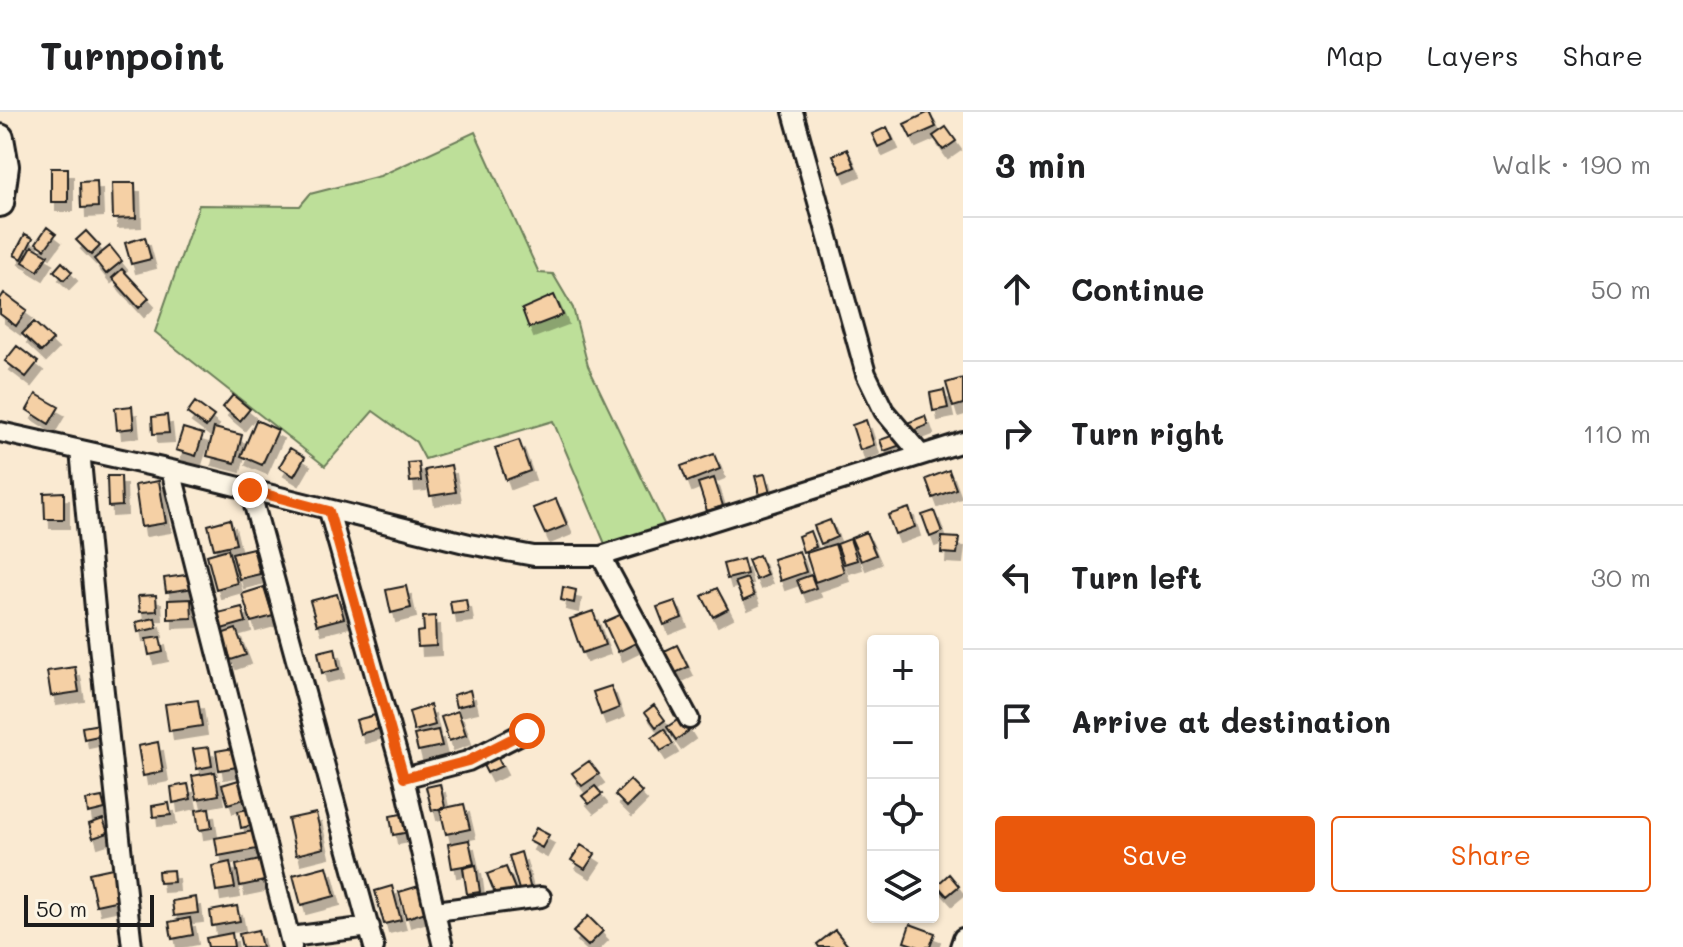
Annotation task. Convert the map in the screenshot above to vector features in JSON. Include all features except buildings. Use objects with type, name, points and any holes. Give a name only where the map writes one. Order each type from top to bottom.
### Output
[{"type":"street","points":[[793,112],[866,374],[884,411],[921,455]]},
{"type":"street","points":[[0,138],[5,166],[0,203]]},
{"type":"street","points":[[0,432],[171,470],[469,544],[534,556],[601,556],[963,442]]},
{"type":"street","points":[[80,450],[132,947]]},
{"type":"street","points":[[171,470],[291,942],[370,927]]},
{"type":"street","points":[[250,490],[374,947]]},
{"type":"street","points":[[329,511],[404,778],[443,947]]},
{"type":"street","points":[[601,556],[689,719]]},
{"type":"street","points":[[404,778],[468,761],[527,731]]},
{"type":"street","points":[[436,911],[541,897]]},
{"type":"street","points":[[960,947],[963,938]]},
{"type":"green space","points":[[475,132],[539,273],[553,274],[573,308],[588,366],[665,526],[608,551],[553,421],[425,459],[416,442],[373,411],[325,466],[155,332],[199,205],[300,206],[310,194],[380,176]]},
{"type":"route","points":[[250,490],[329,511],[404,778],[468,761],[527,731]]}]
